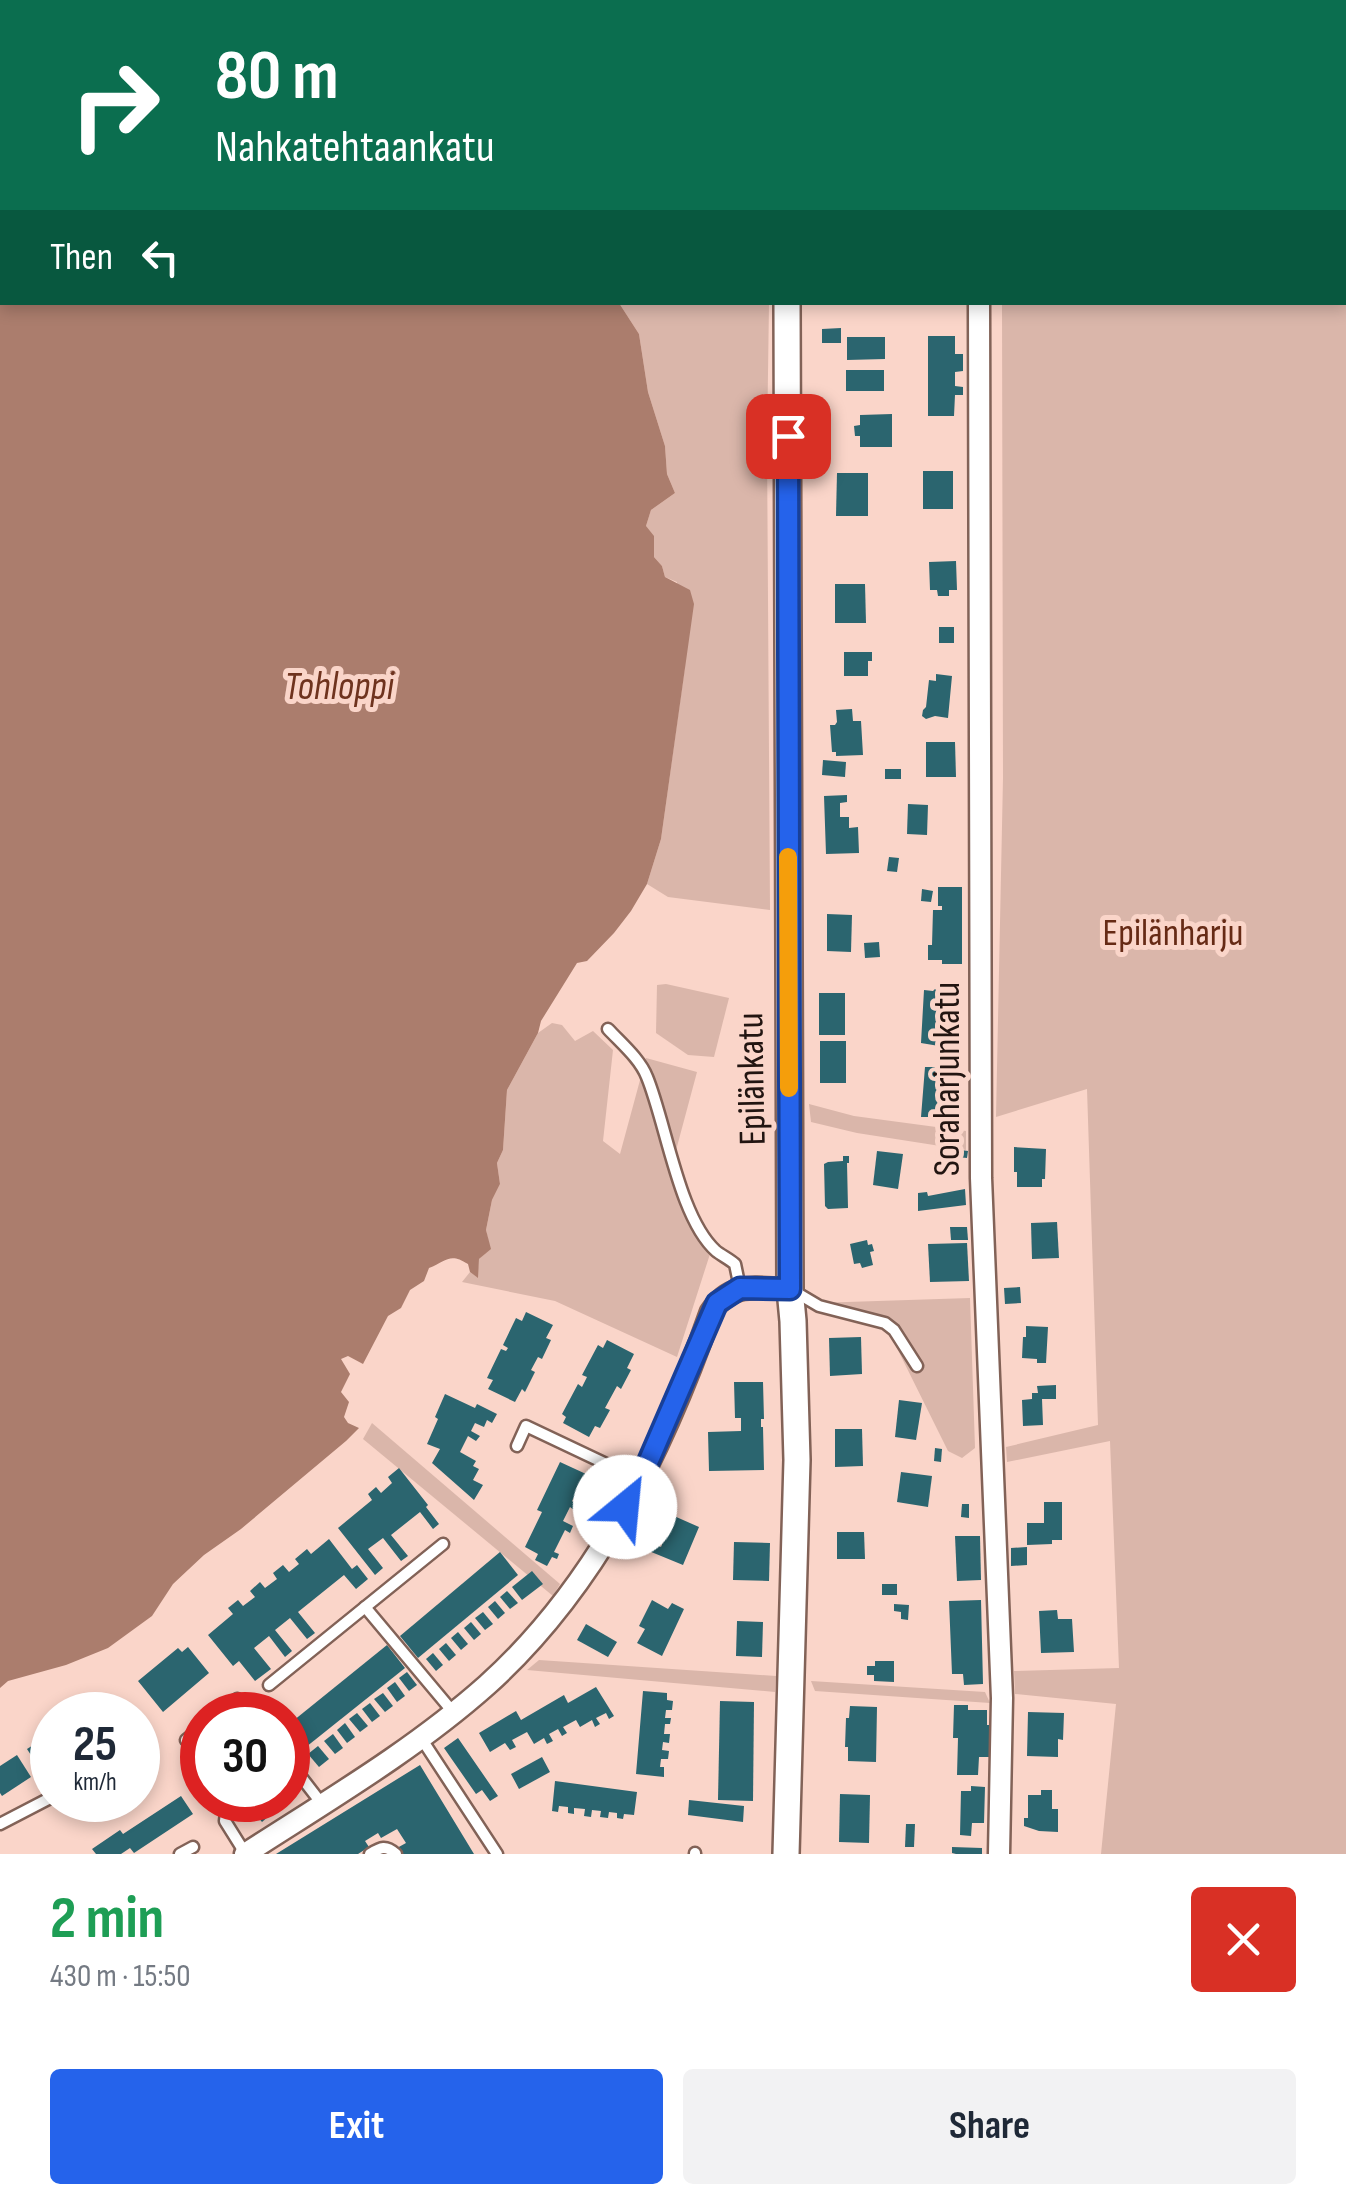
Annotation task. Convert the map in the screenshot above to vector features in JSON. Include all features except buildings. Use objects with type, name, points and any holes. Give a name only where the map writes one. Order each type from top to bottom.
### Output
[{"type":"street","name":"Epilänkatu","points":[[786,1854],[797,1460],[790,1289],[787,305]]},
{"type":"street","name":"Soraharjunkatu","points":[[978,305],[981,1178],[1002,1698],[999,1854]]},
{"type":"street","points":[[245,1854],[421,1737],[518,1655],[595,1559],[640,1481],[711,1312],[720,1299],[740,1288],[790,1289]]},
{"type":"lane","points":[[608,1029],[647,1076],[666,1146],[691,1212],[716,1251],[735,1264],[740,1288]]},
{"type":"lane","points":[[790,1289],[819,1306],[886,1323],[917,1366]]},
{"type":"lane","points":[[517,1446],[526,1426],[640,1481]]},
{"type":"lane","points":[[268,1685],[443,1544]]},
{"type":"lane","points":[[365,1607],[453,1712]]},
{"type":"lane","points":[[421,1737],[497,1854]]},
{"type":"lane","points":[[310,1788],[322,1804]]},
{"type":"lane","points":[[0,1824],[30,1808]]},
{"type":"lane","points":[[226,1822],[245,1854]]},
{"type":"lane","points":[[180,1854],[193,1847]]},
{"type":"lane","points":[[370,1854],[388,1848],[396,1854]]},
{"type":"green space","points":[[620,305],[769,305],[770,910],[668,897],[647,884],[661,839],[685,666],[677,582],[665,577],[654,557],[646,526],[651,510],[675,493],[648,392],[639,334]]},
{"type":"green space","name":"Epilänharju","points":[[1002,305],[1346,305],[1346,1854],[1101,1854],[1116,1704],[1015,1694],[1014,1671],[1119,1668],[1110,1441],[1007,1462],[1006,1447],[1098,1425],[1087,1089],[996,1117],[1003,778]]},
{"type":"green space","points":[[657,985],[729,998],[714,1057],[688,1055],[656,1033]]},
{"type":"green space","points":[[552,1023],[562,1025],[575,1041],[593,1031],[613,1050],[603,1141],[620,1154],[646,1058],[697,1072],[671,1169],[689,1219],[710,1254],[677,1357],[555,1301],[462,1282],[470,1272],[477,1277],[479,1259],[490,1249],[486,1230],[500,1184],[497,1163],[503,1150],[507,1090],[538,1033]]},
{"type":"green space","points":[[809,1104],[854,1116],[966,1131],[966,1150],[811,1122]]},
{"type":"green space","points":[[970,1298],[975,1448],[962,1458],[948,1451],[886,1326],[816,1303]]},
{"type":"green space","points":[[372,1423],[560,1584],[553,1596],[363,1439]]},
{"type":"green space","points":[[539,1660],[776,1676],[775,1692],[527,1670]]},
{"type":"green space","points":[[811,1681],[985,1692],[990,1703],[815,1691]]},
{"type":"water","name":"Tohloppi","points":[[0,305],[620,305],[639,334],[648,392],[675,493],[651,510],[646,526],[654,536],[654,557],[665,577],[690,590],[694,604],[661,839],[647,884],[631,911],[587,961],[577,963],[541,1021],[507,1090],[503,1150],[497,1163],[500,1184],[486,1230],[491,1249],[479,1259],[478,1278],[470,1272],[468,1264],[457,1259],[429,1268],[424,1281],[410,1290],[401,1308],[388,1316],[363,1364],[348,1356],[341,1359],[350,1374],[341,1392],[349,1402],[344,1417],[359,1428],[241,1529],[204,1555],[173,1584],[152,1616],[108,1648],[8,1681],[0,1688]]},
{"type":"slow traffic","points":[[788,857],[789,1088]]},
{"type":"route","points":[[625,1507],[717,1303],[740,1288],[790,1289],[788,436]]}]
